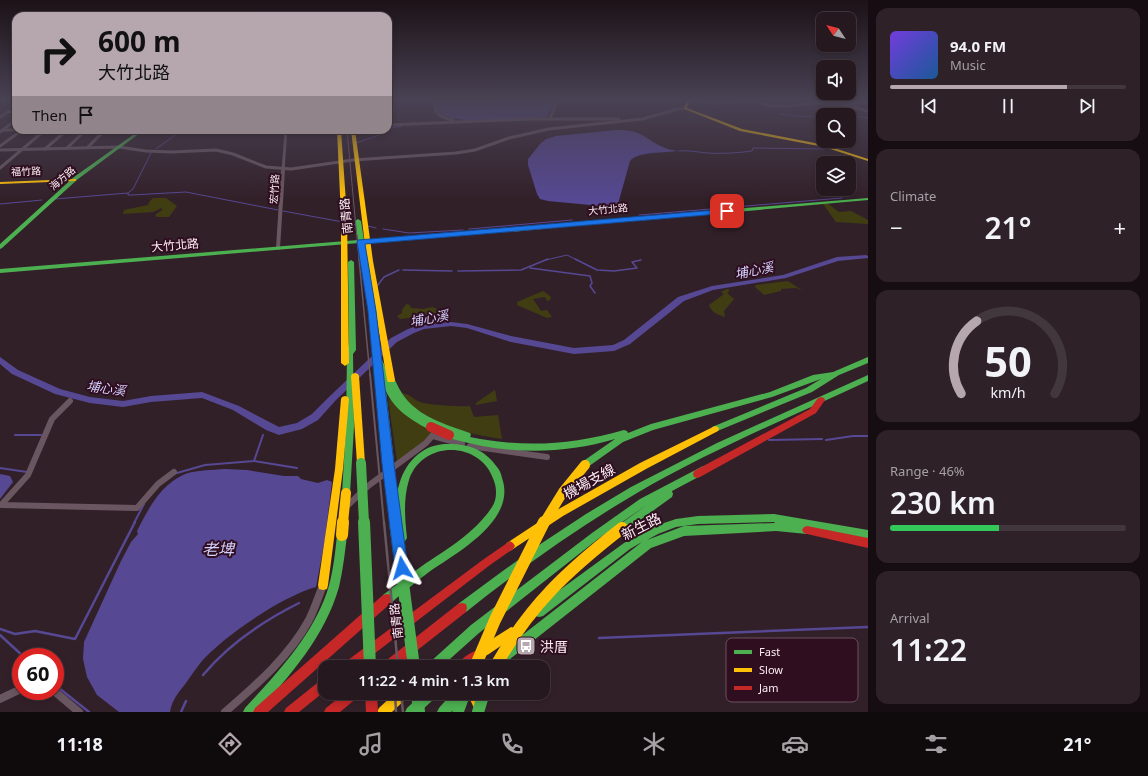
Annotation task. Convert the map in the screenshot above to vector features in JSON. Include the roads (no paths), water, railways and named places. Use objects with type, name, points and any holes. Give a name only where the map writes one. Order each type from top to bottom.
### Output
[{"type":"main road","points":[[758,133],[825,146],[868,160]]},
{"type":"main road","name":"海方路","points":[[117,147],[133,134]]},
{"type":"main road","name":"海方路","points":[[0,241],[70,180],[136,134]]},
{"type":"main road","points":[[340,134],[349,159],[357,173],[364,241],[394,390],[401,400],[418,415],[440,426],[482,439],[504,442],[544,444]]},
{"type":"main road","name":"南青路","points":[[344,134],[349,159],[351,190],[348,242],[353,315],[352,344],[361,463],[370,660]]},
{"type":"main road","points":[[324,585],[344,428],[348,242],[343,176],[349,159],[351,134]]},
{"type":"main road","name":"南青路","points":[[351,190],[357,173]]},
{"type":"main road","name":"南青路","points":[[343,176],[351,190],[364,241],[388,464],[413,660]]},
{"type":"main road","name":"海方路","points":[[0,247],[70,180]]},
{"type":"main road","name":"福竹路","points":[[0,182],[70,180]]},
{"type":"main road","name":"大竹北路","points":[[2,271],[868,198]]},
{"type":"main road","points":[[249,712],[284,672],[312,633],[326,610],[336,576],[342,535],[350,427],[350,354],[352,344]]},
{"type":"main road","points":[[377,356],[384,366],[390,394],[408,413],[418,420],[449,435],[494,446],[536,449],[584,444],[604,440],[666,417],[695,413]]},
{"type":"main road","name":"機場支線","points":[[357,660],[488,562],[560,513],[721,426],[810,390],[836,373],[868,360]]},
{"type":"main road","points":[[478,660],[494,620],[548,514],[563,492],[585,465],[606,449],[624,438],[644,429],[695,413],[778,392],[817,376],[836,373]]},
{"type":"main road","points":[[396,660],[500,578],[634,490],[734,439],[868,378]]},
{"type":"main road","points":[[441,660],[476,629],[595,536],[643,502],[813,411],[822,399]]},
{"type":"main road","points":[[259,712],[358,624],[419,574],[482,527],[498,506],[502,489],[495,468],[482,455],[473,450],[457,446],[441,448],[432,450],[422,456],[412,467],[405,480],[401,508],[402,534],[404,542],[400,553]]},
{"type":"main road","points":[[499,660],[503,650],[535,604],[549,589],[580,561],[622,528],[703,470]]},
{"type":"main road","points":[[335,505],[347,507]]},
{"type":"main road","name":"新生路","points":[[472,660],[627,546],[655,530],[676,523],[698,520],[774,518],[868,535]]},
{"type":"main road","name":"新生路","points":[[499,660],[648,544],[684,531],[776,527],[802,529],[868,543]]},
{"type":"main road","points":[[290,712],[318,690]]},
{"type":"main road","points":[[330,712],[345,700]]},
{"type":"main road","points":[[371,700],[372,712]]},
{"type":"main road","points":[[383,712],[396,700]]},
{"type":"main road","points":[[418,700],[419,712]]},
{"type":"main road","points":[[411,712],[424,700]]},
{"type":"main road","points":[[443,712],[454,700]]},
{"type":"main road","points":[[458,712],[462,700]]},
{"type":"main road","points":[[477,700],[479,704],[479,712]]},
{"type":"main road","points":[[479,712],[482,700]]},
{"type":"street","points":[[0,150],[117,147],[146,151],[171,152],[216,150],[233,154],[266,167],[290,169],[349,159],[446,153],[467,150],[501,138],[522,133]]},
{"type":"street","points":[[349,159],[446,155],[475,150],[509,138],[530,133]]},
{"type":"street","points":[[0,146],[16,134]]},
{"type":"street","points":[[0,167],[39,134]]},
{"type":"street","points":[[45,149],[62,134]]},
{"type":"street","points":[[67,148],[82,134]]},
{"type":"street","points":[[88,147],[101,134]]},
{"type":"street","name":"宏竹路","points":[[278,248],[286,134]]},
{"type":"street","points":[[70,401],[52,419],[28,475],[2,505],[137,508],[158,484],[174,472]]},
{"type":"street","points":[[225,712],[279,664],[290,651],[309,620],[331,569],[342,518],[347,507],[368,486],[415,452],[433,436],[440,426]]},
{"type":"street","points":[[433,436],[468,446],[547,457]]},
{"type":"street","points":[[0,699],[12,693]]},
{"type":"street","points":[[64,699],[79,712]]},
{"type":"water","points":[[584,133],[638,133],[665,148],[678,151],[645,154],[630,161],[618,204],[611,207],[548,201],[540,199],[537,194],[528,165],[528,159],[541,143],[546,139],[556,136]]},
{"type":"water","name":"老埤","points":[[225,469],[247,470],[284,476],[298,476],[301,479],[318,483],[327,480],[332,482],[325,539],[316,587],[271,608],[239,629],[212,651],[198,666],[176,697],[170,712],[119,712],[97,695],[87,677],[83,659],[84,642],[121,561],[131,542],[138,534],[137,531],[146,515],[161,492],[168,485],[187,473]]},
{"type":"water","points":[[0,474],[10,476],[13,482],[0,499]]},
{"type":"waterway","points":[[156,149],[177,134]]},
{"type":"waterway","points":[[356,143],[382,134]]},
{"type":"waterway","points":[[679,151],[735,153],[752,151],[753,148],[824,149]]},
{"type":"waterway","points":[[128,193],[133,189],[151,153]]},
{"type":"waterway","points":[[128,193],[128,195],[131,195],[186,192],[278,210]]},
{"type":"waterway","points":[[55,199],[128,193]]},
{"type":"waterway","points":[[639,215],[842,198]]},
{"type":"waterway","points":[[0,204],[42,200]]},
{"type":"waterway","points":[[283,211],[343,222]]},
{"type":"waterway","points":[[469,229],[572,220]]},
{"type":"waterway","points":[[351,224],[357,225]]},
{"type":"waterway","points":[[368,226],[376,228]]},
{"type":"waterway","points":[[383,229],[409,233],[463,230]]},
{"type":"waterway","points":[[546,260],[567,255],[597,270],[614,271],[637,268],[632,262],[641,260]]},
{"type":"waterway","name":"埔心溪","points":[[0,360],[15,372],[58,392],[90,400],[123,404],[151,399],[202,395],[236,408],[279,431],[299,426],[315,417],[394,340],[411,331],[423,327],[451,324],[467,326],[511,339],[574,351],[614,348],[627,342],[681,299],[712,288],[784,277],[837,259],[866,257]]},
{"type":"waterway","points":[[458,271],[521,270],[548,259]]},
{"type":"waterway","points":[[530,268],[590,276],[592,283],[590,286],[595,293]]},
{"type":"waterway","points":[[377,286],[384,277],[399,270]]},
{"type":"waterway","points":[[403,270],[452,271]]},
{"type":"waterway","points":[[15,435],[41,435]]},
{"type":"waterway","points":[[254,461],[263,435]]},
{"type":"waterway","points":[[826,440],[853,436],[868,436]]},
{"type":"waterway","points":[[769,440],[822,439]]},
{"type":"waterway","points":[[177,473],[205,465],[254,461]]},
{"type":"waterway","points":[[254,461],[297,468]]},
{"type":"waterway","points":[[0,468],[27,472]]},
{"type":"waterway","points":[[134,523],[144,504]]},
{"type":"waterway","points":[[0,629],[15,634],[35,631],[75,639],[135,522]]},
{"type":"waterway","points":[[203,675],[235,643],[272,617],[299,603]]},
{"type":"waterway","points":[[599,638],[868,627]]},
{"type":"waterway","points":[[0,635],[14,648]]},
{"type":"waterway","points":[[64,692],[89,712]]},
{"type":"waterway","points":[[181,712],[186,701]]},
{"type":"railway","points":[[347,134],[359,260]]},
{"type":"railway","points":[[359,259],[370,375]]},
{"type":"railway","points":[[370,374],[384,523]]},
{"type":"railway","points":[[384,522],[397,660]]},
{"type":"railway","points":[[395,700],[396,712]]},
{"type":"railway","points":[[402,700],[403,712]]},
{"type":"place","name":"洪厝","points":[[526,646]]}]
